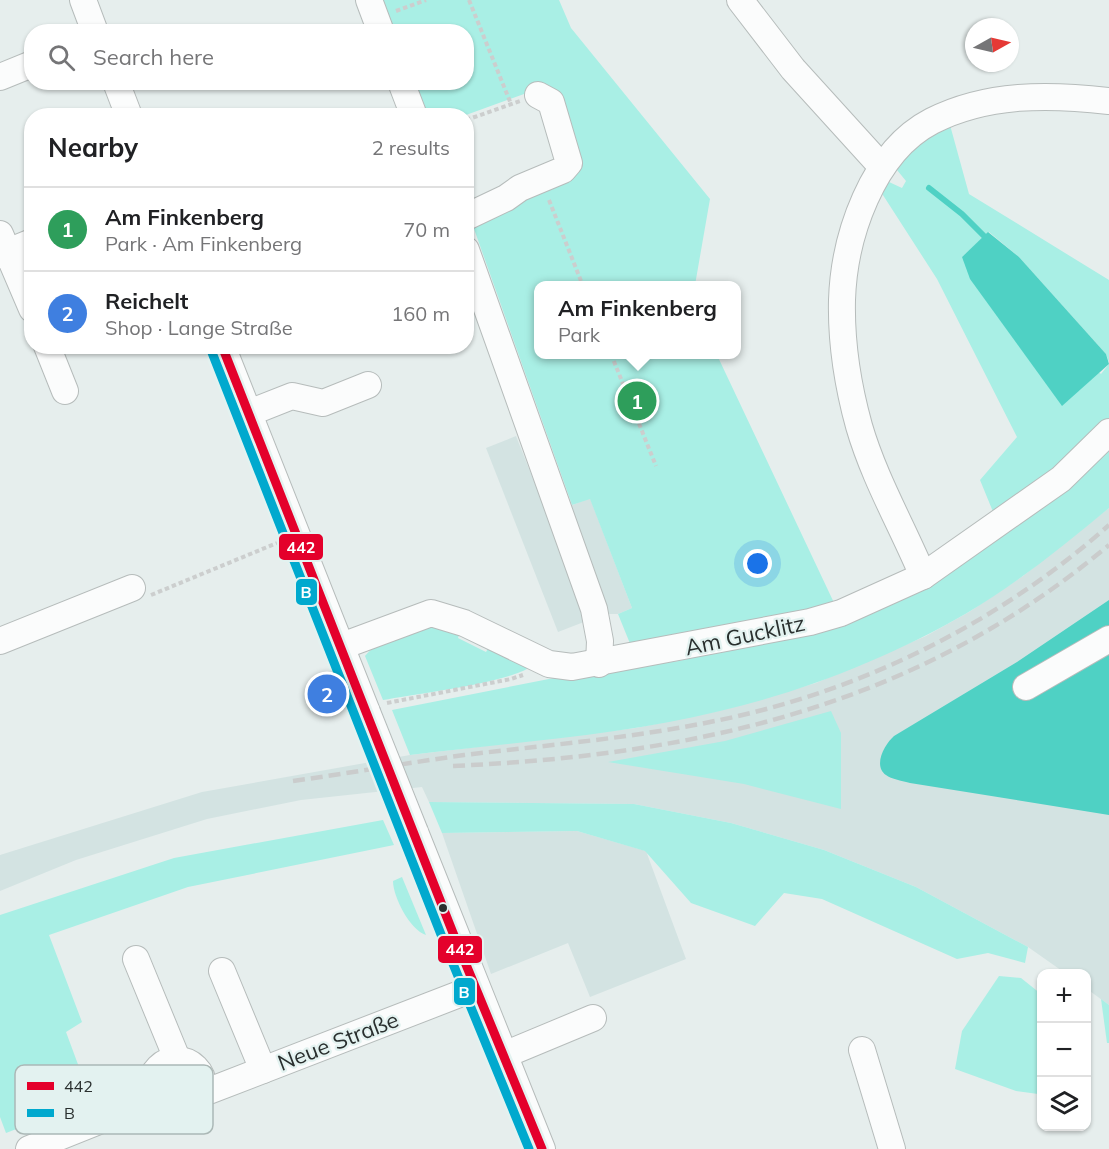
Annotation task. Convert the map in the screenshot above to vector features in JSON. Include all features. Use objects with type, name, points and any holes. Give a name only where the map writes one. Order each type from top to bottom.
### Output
[{"type":"street","points":[[83,0],[92,24]]},
{"type":"street","points":[[740,0],[793,69],[882,166]]},
{"type":"street","points":[[0,77],[24,67]]},
{"type":"street","points":[[119,90],[126,108]]},
{"type":"street","points":[[404,90],[411,108]]},
{"type":"street","points":[[474,213],[563,170],[569,163],[550,102],[538,95]]},
{"type":"street","points":[[923,576],[864,441],[853,400],[843,331],[842,298],[849,250],[858,222],[882,166],[908,138],[931,122],[962,109],[1017,97],[1060,96],[1109,101]]},
{"type":"street","points":[[24,244],[3,247],[24,292]]},
{"type":"street","points":[[474,272],[594,609],[600,641],[599,664]]},
{"type":"street","points":[[50,354],[65,391]]},
{"type":"street","points":[[225,354],[542,1149]]},
{"type":"street","points":[[249,413],[292,396],[323,403],[368,385]]},
{"type":"street","name":"Am Gucklitz","points":[[342,646],[431,613],[464,623],[549,664],[572,667],[599,664],[810,622],[841,613],[923,576],[1061,479],[1109,432]]},
{"type":"street","points":[[0,641],[132,588]]},
{"type":"street","points":[[1026,687],[1109,639]]},
{"type":"street","points":[[136,959],[178,1061]]},
{"type":"street","points":[[222,971],[263,1070]]},
{"type":"street","name":"Neue Straße","points":[[213,1089],[476,988]]},
{"type":"street","points":[[504,1055],[593,1018]]},
{"type":"street","points":[[862,1050],[892,1149]]},
{"type":"street","points":[[163,1065],[178,1061],[187,1065]]},
{"type":"street","points":[[29,1149],[67,1134]]},
{"type":"path","points":[[376,17],[426,0]]},
{"type":"path","points":[[469,0],[511,104]]},
{"type":"path","points":[[474,117],[538,95]]},
{"type":"path","points":[[541,179],[581,281]]},
{"type":"path","points":[[613,359],[656,466]]},
{"type":"path","points":[[132,588],[146,598],[297,535]]},
{"type":"path","points":[[367,712],[383,704],[511,679],[549,664]]},
{"type":"shaded area","points":[[516,436],[589,620],[558,632],[486,448]]},
{"type":"shaded area","points":[[590,498],[632,608],[618,614],[604,614],[565,508]]},
{"type":"shaded area","points":[[1109,508],[1109,1005],[1091,992],[1091,969],[1059,969],[1028,947],[916,887],[824,850],[731,823],[634,804],[429,802],[422,787],[301,800],[207,819],[76,860],[0,891],[0,855],[202,792],[410,755],[636,728],[718,711],[816,683],[926,636],[969,612],[1023,576]]},
{"type":"shaded area","points":[[577,831],[646,851],[686,959],[590,997],[568,943],[491,974],[442,833]]},
{"type":"green space","points":[[379,0],[559,0],[571,28],[710,199],[696,281],[534,281],[534,359],[719,359],[836,607],[631,646],[618,614],[632,608],[590,499],[572,505],[474,229],[474,225],[484,214],[580,169],[549,85],[474,112],[474,108],[424,108],[416,90],[474,90],[474,24],[389,24]]},
{"type":"green space","points":[[950,125],[969,194],[1109,280],[1109,362],[1106,354],[1019,257],[989,232],[962,257],[1101,374],[1109,364],[1109,418],[1078,451],[996,519],[980,480],[1017,437],[937,279],[881,192],[889,182],[902,188],[906,181],[897,170],[903,162],[921,144]]},
{"type":"green space","points":[[1109,441],[1109,508],[1040,563],[986,601],[938,629],[878,658],[784,693],[682,720],[566,738],[410,755],[392,710],[554,678],[679,661],[824,626]]},
{"type":"green space","points":[[436,627],[460,632],[458,638],[486,652],[489,647],[530,667],[518,673],[482,683],[383,700],[365,656],[379,643],[397,635]]},
{"type":"green space","points":[[831,711],[841,733],[841,809],[744,784],[608,762],[725,741]]},
{"type":"green space","points":[[429,802],[634,804],[731,823],[824,850],[916,887],[1028,947],[1025,963],[988,953],[957,959],[822,899],[784,893],[755,926],[691,903],[645,851],[577,831],[442,833]]},
{"type":"green space","points":[[383,820],[394,845],[188,887],[49,935],[82,1022],[66,1032],[78,1065],[15,1065],[15,1130],[6,1133],[0,1117],[0,915],[174,858]]},
{"type":"green space","points":[[402,877],[426,935],[414,927],[399,904],[393,881]]},
{"type":"green space","points":[[999,976],[1021,978],[1037,991],[1037,1094],[1016,1091],[955,1069],[962,1031]]},
{"type":"green space","points":[[1101,999],[1109,1005],[1109,1043],[1107,1043]]},
{"type":"water","points":[[988,232],[1019,257],[1106,354],[1109,364],[1062,406],[970,279],[962,257]]},
{"type":"water","points":[[1109,600],[1109,815],[910,783],[891,778],[882,771],[880,760],[882,754],[894,736],[1017,662]]},
{"type":"waterway","points":[[929,188],[962,214],[984,236]]},
{"type":"railway","points":[[293,781],[464,755],[590,741],[684,727],[769,708],[822,692],[925,649],[974,622],[1021,593],[1109,525]]},
{"type":"railway","points":[[453,766],[544,760],[632,749],[718,734],[801,712],[882,683],[960,646],[1036,600],[1109,545]]},
{"type":"transit line","name":"B","points":[[213,354],[442,937],[529,1149]]},
{"type":"transit line","name":"442","points":[[225,354],[453,933],[542,1149]]},
{"type":"place","name":"Am Finkenberg","points":[[637,401]]},
{"type":"place","name":"Reichelt","points":[[327,694]]}]
